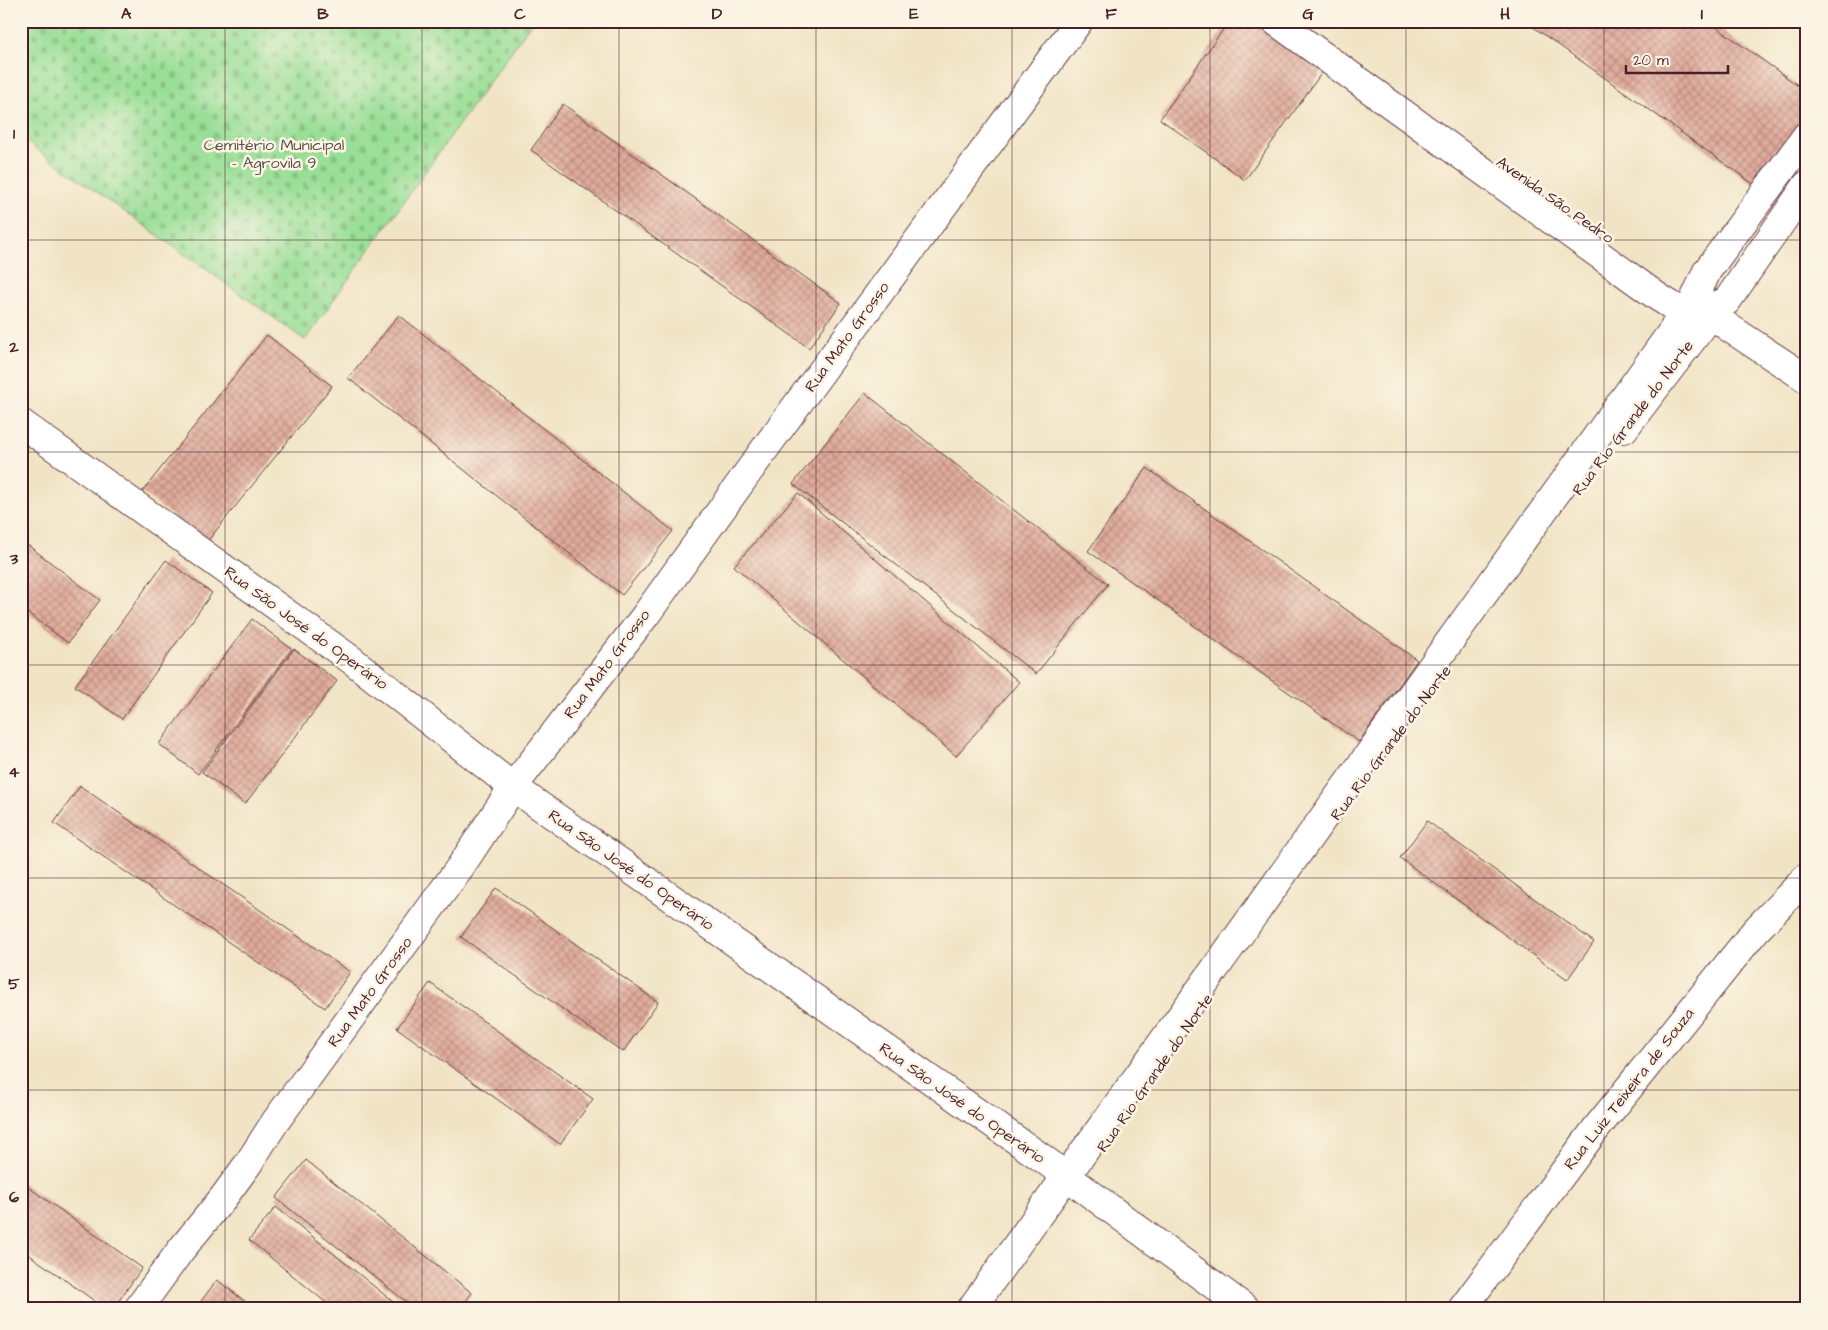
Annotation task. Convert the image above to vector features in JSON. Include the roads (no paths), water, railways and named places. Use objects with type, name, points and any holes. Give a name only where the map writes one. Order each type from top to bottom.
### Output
[{"type":"street","name":"Rua Mato Grosso","points":[[138,1309],[243,1171],[274,1122],[461,866],[513,787],[645,616],[775,435],[1079,21]]},
{"type":"street","name":"Avenida São Pedro","points":[[1275,21],[1682,312],[1673,330]]},
{"type":"street","name":"Avenida São Pedro","points":[[1302,21],[1807,379]]},
{"type":"street","name":"Rua Rio Grande do Norte","points":[[971,1309],[1070,1180],[1088,1168],[1353,792],[1703,307],[1707,271],[1807,135]]},
{"type":"street","name":"Rua Rio Grande do Norte","points":[[1703,307],[1727,301],[1807,185]]},
{"type":"street","name":"Rua Rio Grande do Norte","points":[[983,1309],[1070,1180],[1673,330]]},
{"type":"street","name":"Rua São José do Operário","points":[[21,423],[353,661],[513,787],[1042,1158],[1246,1309]]},
{"type":"street","name":"Rua Luiz Teixeira de Souza","points":[[1462,1309],[1594,1130],[1754,931],[1807,877]]},
{"type":"park label","name":"Cemitério Municipal - Agrovila 9","points":[[274,154]]}]
